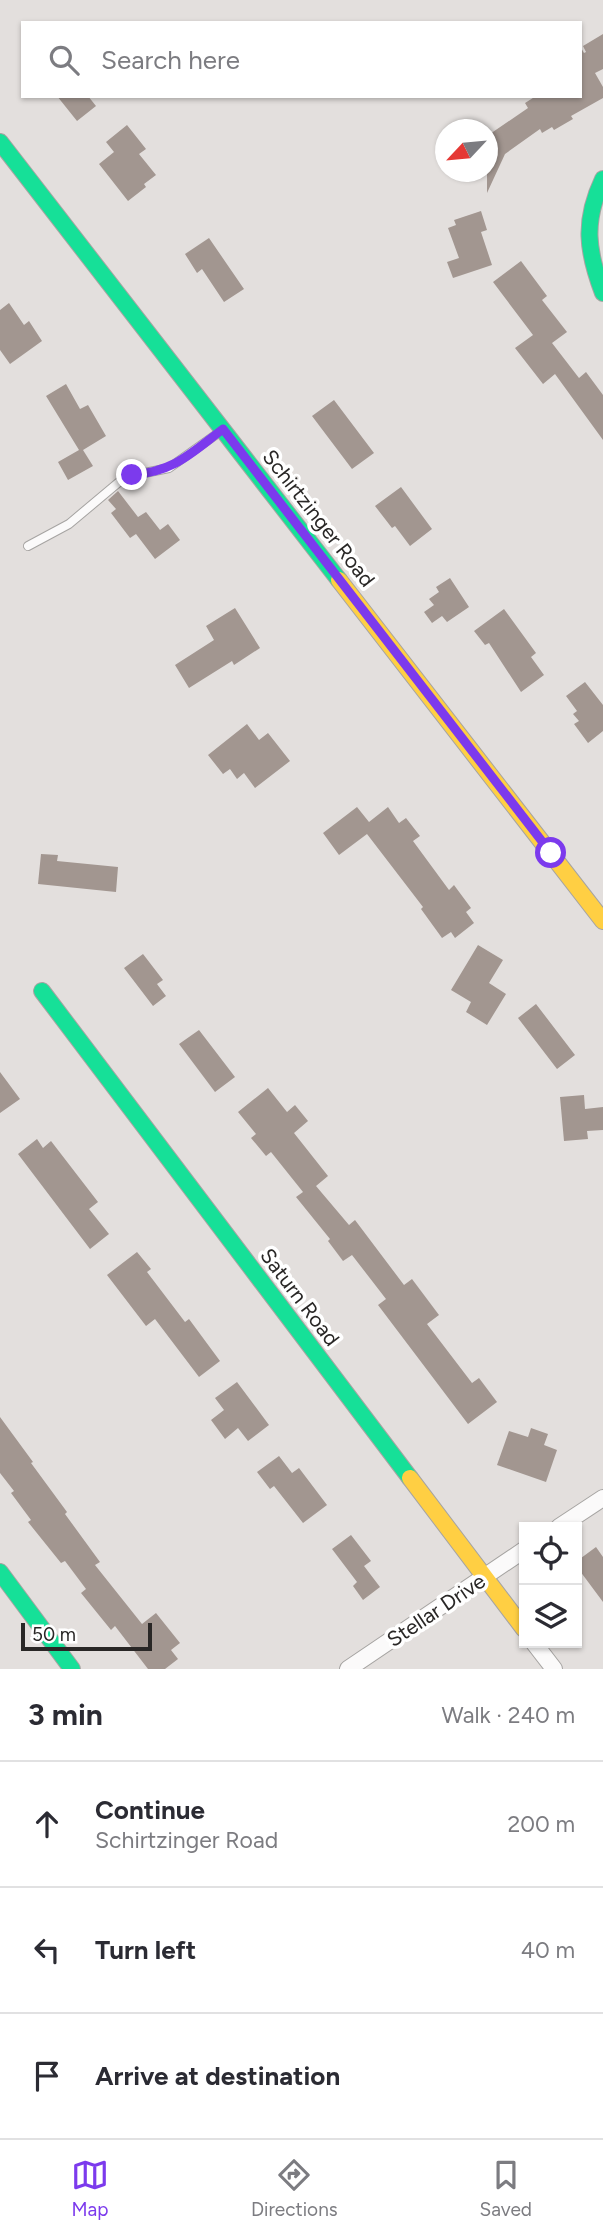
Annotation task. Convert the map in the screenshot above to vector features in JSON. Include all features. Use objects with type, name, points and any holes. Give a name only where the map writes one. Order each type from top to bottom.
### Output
[{"type":"street","name":"Schirtzinger Road","points":[[0,142],[603,921]]},
{"type":"street","points":[[603,179],[596,190],[587,234],[589,251],[603,293]]},
{"type":"street","name":"Saturn Road","points":[[42,990],[519,1622]]},
{"type":"street","points":[[567,1522],[603,1499]]},
{"type":"street","name":"Stellar Drive","points":[[348,1669],[519,1553]]},
{"type":"street","points":[[0,1572],[72,1669]]},
{"type":"street","points":[[538,1648],[554,1669]]},
{"type":"lane","points":[[28,546],[69,524],[125,477],[170,468],[223,429]]},
{"type":"building","points":[[603,34],[603,69],[595,73],[603,87],[603,98],[571,116],[573,119],[554,130],[552,127],[542,133],[540,129],[505,154],[498,169],[498,128],[528,108],[525,103],[533,98],[582,98],[582,50],[586,52],[583,46]]},
{"type":"building","points":[[59,98],[90,98],[96,106],[77,121]]},
{"type":"building","points":[[127,125],[146,149],[139,154],[156,175],[128,201],[99,164],[114,152],[106,142]]},
{"type":"building","points":[[481,211],[487,230],[481,232],[492,265],[453,278],[447,262],[459,258],[448,228],[456,225],[454,220]]},
{"type":"building","points":[[209,238],[244,289],[224,302],[202,269],[197,273],[185,254]]},
{"type":"building","points":[[521,261],[547,296],[542,300],[567,332],[552,343],[579,378],[586,372],[603,395],[603,440],[555,374],[543,384],[515,348],[533,335],[493,282]]},
{"type":"building","points":[[9,303],[24,325],[29,321],[42,341],[10,364],[0,350],[0,310]]},
{"type":"building","points":[[66,384],[80,409],[88,405],[106,436],[83,450],[93,466],[68,480],[58,462],[79,450],[46,396]]},
{"type":"building","points":[[334,400],[374,453],[352,469],[312,416]]},
{"type":"building","points":[[401,487],[432,529],[410,546],[375,506]]},
{"type":"building","points":[[118,491],[138,517],[146,512],[160,530],[168,524],[180,540],[155,559],[136,534],[130,538],[111,513],[116,509],[108,500]]},
{"type":"building","points":[[450,578],[469,607],[447,622],[442,616],[432,623],[424,612],[434,605],[429,599],[439,592],[436,587]]},
{"type":"building","points":[[235,608],[260,648],[234,665],[232,661],[189,688],[175,665],[214,640],[206,626]]},
{"type":"building","points":[[504,609],[536,653],[531,657],[544,675],[521,692],[489,643],[485,645],[474,631]]},
{"type":"building","points":[[585,682],[603,705],[603,731],[588,743],[574,724],[579,721],[573,714],[577,711],[566,696]]},
{"type":"building","points":[[247,724],[259,740],[268,733],[290,761],[255,788],[244,773],[237,779],[230,769],[223,774],[208,755]]},
{"type":"building","points":[[357,807],[369,822],[388,807],[399,823],[406,818],[420,836],[413,841],[449,890],[454,885],[471,908],[466,912],[474,923],[455,938],[451,932],[442,938],[421,909],[423,907],[367,834],[339,855],[323,833]]},
{"type":"building","points":[[41,854],[58,855],[57,861],[118,867],[116,892],[38,884]]},
{"type":"building","points":[[478,945],[503,960],[489,983],[506,994],[487,1025],[466,1012],[471,1002],[451,990]]},
{"type":"building","points":[[143,954],[163,980],[157,984],[166,996],[153,1006],[124,968]]},
{"type":"building","points":[[536,1004],[575,1055],[557,1069],[518,1018]]},
{"type":"building","points":[[199,1030],[235,1077],[215,1092],[179,1044]]},
{"type":"building","points":[[0,1072],[20,1099],[0,1113]]},
{"type":"building","points":[[268,1088],[287,1112],[295,1105],[308,1121],[294,1133],[328,1176],[316,1186],[349,1225],[355,1220],[404,1285],[412,1279],[439,1315],[427,1324],[472,1383],[479,1378],[497,1402],[468,1424],[378,1305],[386,1299],[352,1255],[343,1261],[328,1241],[330,1239],[296,1197],[303,1192],[271,1152],[266,1156],[251,1138],[256,1134],[238,1112]]},
{"type":"building","points":[[584,1095],[585,1109],[603,1107],[603,1130],[587,1131],[588,1139],[564,1141],[560,1097]]},
{"type":"building","points":[[37,1139],[43,1148],[51,1141],[98,1202],[89,1209],[109,1234],[90,1249],[18,1154]]},
{"type":"building","points":[[137,1252],[151,1269],[147,1272],[185,1322],[189,1319],[220,1361],[199,1377],[155,1319],[146,1326],[107,1275]]},
{"type":"building","points":[[237,1382],[269,1425],[248,1441],[238,1428],[225,1439],[211,1420],[224,1410],[215,1398]]},
{"type":"building","points":[[0,1417],[100,1562],[95,1565],[142,1624],[156,1613],[180,1643],[171,1650],[178,1659],[165,1669],[148,1669],[115,1626],[111,1630],[81,1593],[86,1589],[65,1561],[61,1563],[28,1522],[31,1520],[0,1473]]},
{"type":"building","points":[[531,1428],[548,1434],[544,1445],[557,1450],[546,1482],[497,1465],[509,1431],[528,1437]]},
{"type":"building","points":[[279,1456],[292,1473],[299,1468],[327,1505],[303,1523],[274,1486],[270,1489],[257,1472]]},
{"type":"building","points":[[351,1535],[371,1561],[364,1566],[380,1587],[363,1600],[353,1586],[357,1582],[332,1549]]},
{"type":"building","points":[[596,1547],[603,1557],[603,1602],[582,1574],[582,1557]]},
{"type":"traffic: fast","points":[[0,142],[339,580]]},
{"type":"traffic: fast","points":[[603,179],[590,222],[593,263],[603,293]]},
{"type":"traffic: fast","points":[[42,991],[410,1478]]},
{"type":"traffic: fast","points":[[0,1572],[72,1669]]},
{"type":"traffic: slow","points":[[339,580],[603,921]]},
{"type":"traffic: slow","points":[[410,1478],[519,1622]]},
{"type":"route","points":[[132,475],[170,468],[223,429],[551,853]]}]
